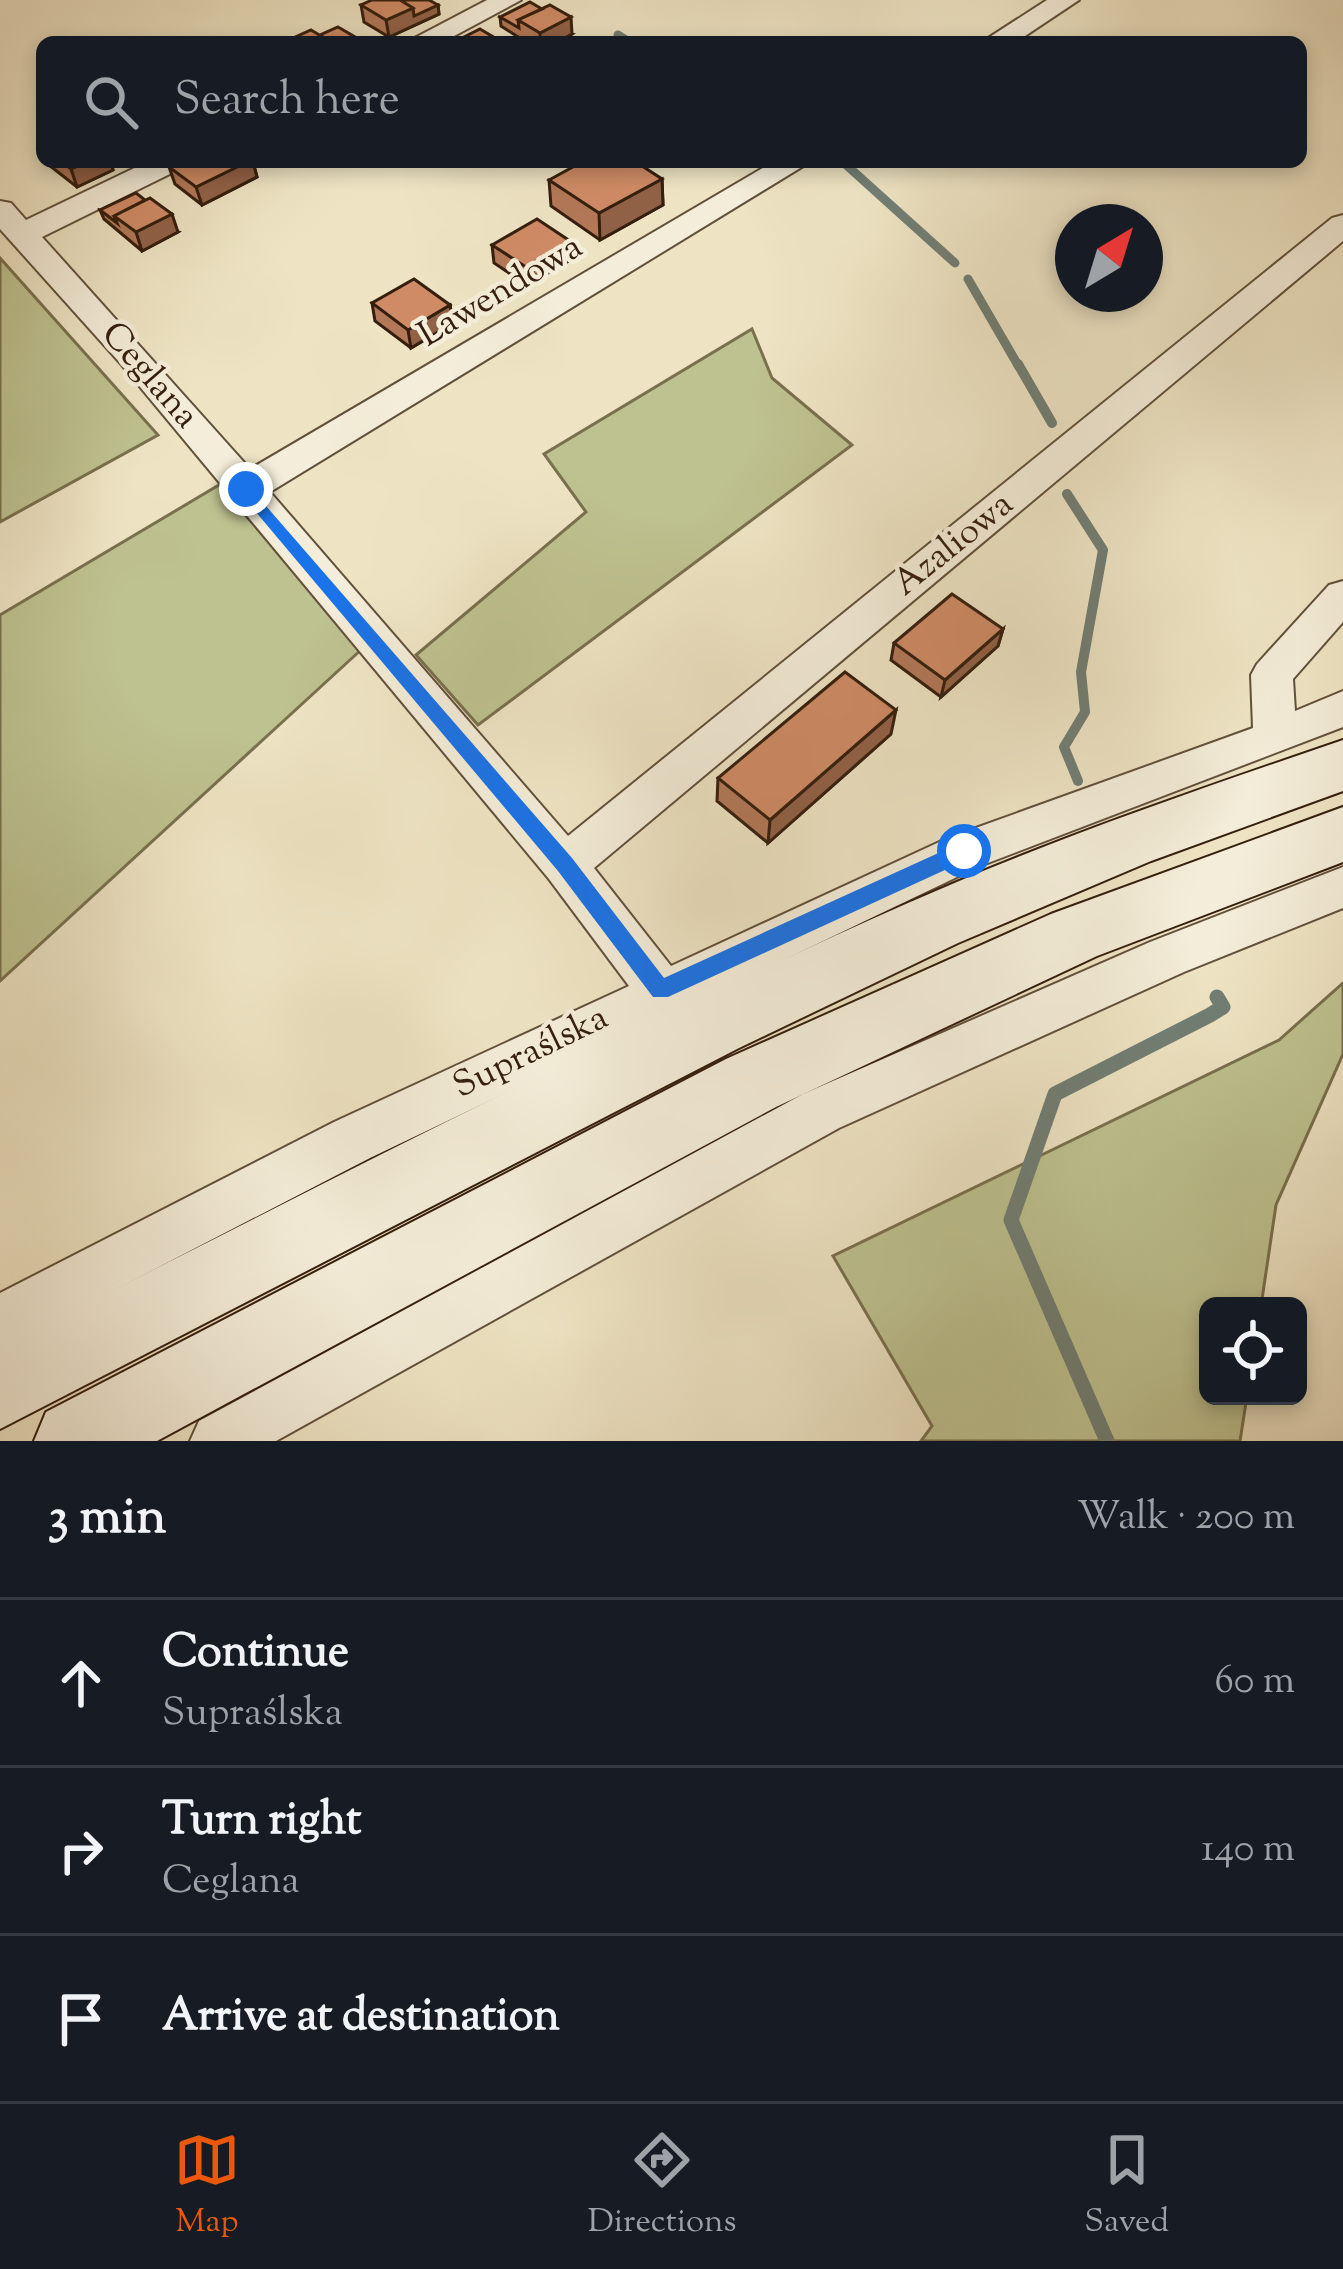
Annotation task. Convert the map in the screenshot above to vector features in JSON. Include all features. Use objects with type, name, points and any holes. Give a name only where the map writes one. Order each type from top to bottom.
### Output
[{"type":"main road","points":[[0,1389],[715,1024],[895,940],[1128,842],[1343,765]]},
{"type":"main road","points":[[75,1441],[752,1083],[1074,935],[1343,834]]},
{"type":"street","points":[[433,36],[508,0]]},
{"type":"street","points":[[1006,36],[1066,0]]},
{"type":"street","points":[[11,222],[155,168]]},
{"type":"street","name":"Lawendowa","points":[[246,489],[785,168]]},
{"type":"street","name":"Ceglana","points":[[11,222],[246,489],[565,865],[661,990]]},
{"type":"street","name":"Azaliowa","points":[[565,865],[1343,225]]},
{"type":"street","points":[[1275,738],[1272,674],[1343,596]]},
{"type":"street","name":"Supraślska","points":[[0,1322],[352,1140],[661,990],[964,851],[1275,738],[1343,708]]},
{"type":"street","points":[[219,1441],[821,1111],[1167,957],[1343,887]]},
{"type":"green space","points":[[0,258],[158,435],[0,522]]},
{"type":"green space","points":[[752,329],[772,378],[852,445],[478,725],[416,655],[586,512],[544,454]]},
{"type":"green space","points":[[219,485],[363,648],[0,981],[0,615]]},
{"type":"green space","points":[[1343,983],[1343,1054],[1276,1205],[1262,1297],[1199,1297],[1199,1405],[1246,1405],[1240,1441],[921,1441],[932,1426],[833,1256],[1279,1040]]},
{"type":"building","points":[[400,0],[413,8],[386,20],[361,5]]},
{"type":"building","points":[[400,0],[429,0],[438,5],[414,16],[413,8]]},
{"type":"building","points":[[530,2],[542,9],[518,20],[519,28],[500,17]]},
{"type":"building","points":[[550,5],[571,17],[540,33],[518,20]]},
{"type":"building","points":[[338,27],[353,36],[322,36]]},
{"type":"building","points":[[480,29],[492,36],[466,36]]},
{"type":"building","points":[[170,168],[235,168],[196,187]]},
{"type":"building","points":[[571,168],[645,168],[662,179],[599,213],[549,180]]},
{"type":"building","points":[[136,193],[145,200],[114,216],[117,223],[100,210]]},
{"type":"building","points":[[150,198],[172,214],[136,232],[114,216]]},
{"type":"building","points":[[537,219],[570,241],[526,267],[492,245]]},
{"type":"building","points":[[414,279],[450,305],[408,330],[372,303]]},
{"type":"building","points":[[952,594],[1003,629],[945,680],[894,643]]},
{"type":"building","points":[[845,672],[896,710],[770,820],[718,778]]},
{"type":"waterway","points":[[850,168],[955,263]]},
{"type":"waterway","points":[[968,279],[1019,367]]},
{"type":"waterway","points":[[1018,364],[1052,423]]},
{"type":"waterway","points":[[1067,494],[1103,550],[1081,672],[1085,712],[1064,747],[1078,781]]},
{"type":"waterway","points":[[1107,1441],[1011,1220],[1055,1094],[1210,1015],[1223,1007],[1217,997]]},
{"type":"route","points":[[246,489],[565,865],[661,990],[964,851]]}]
